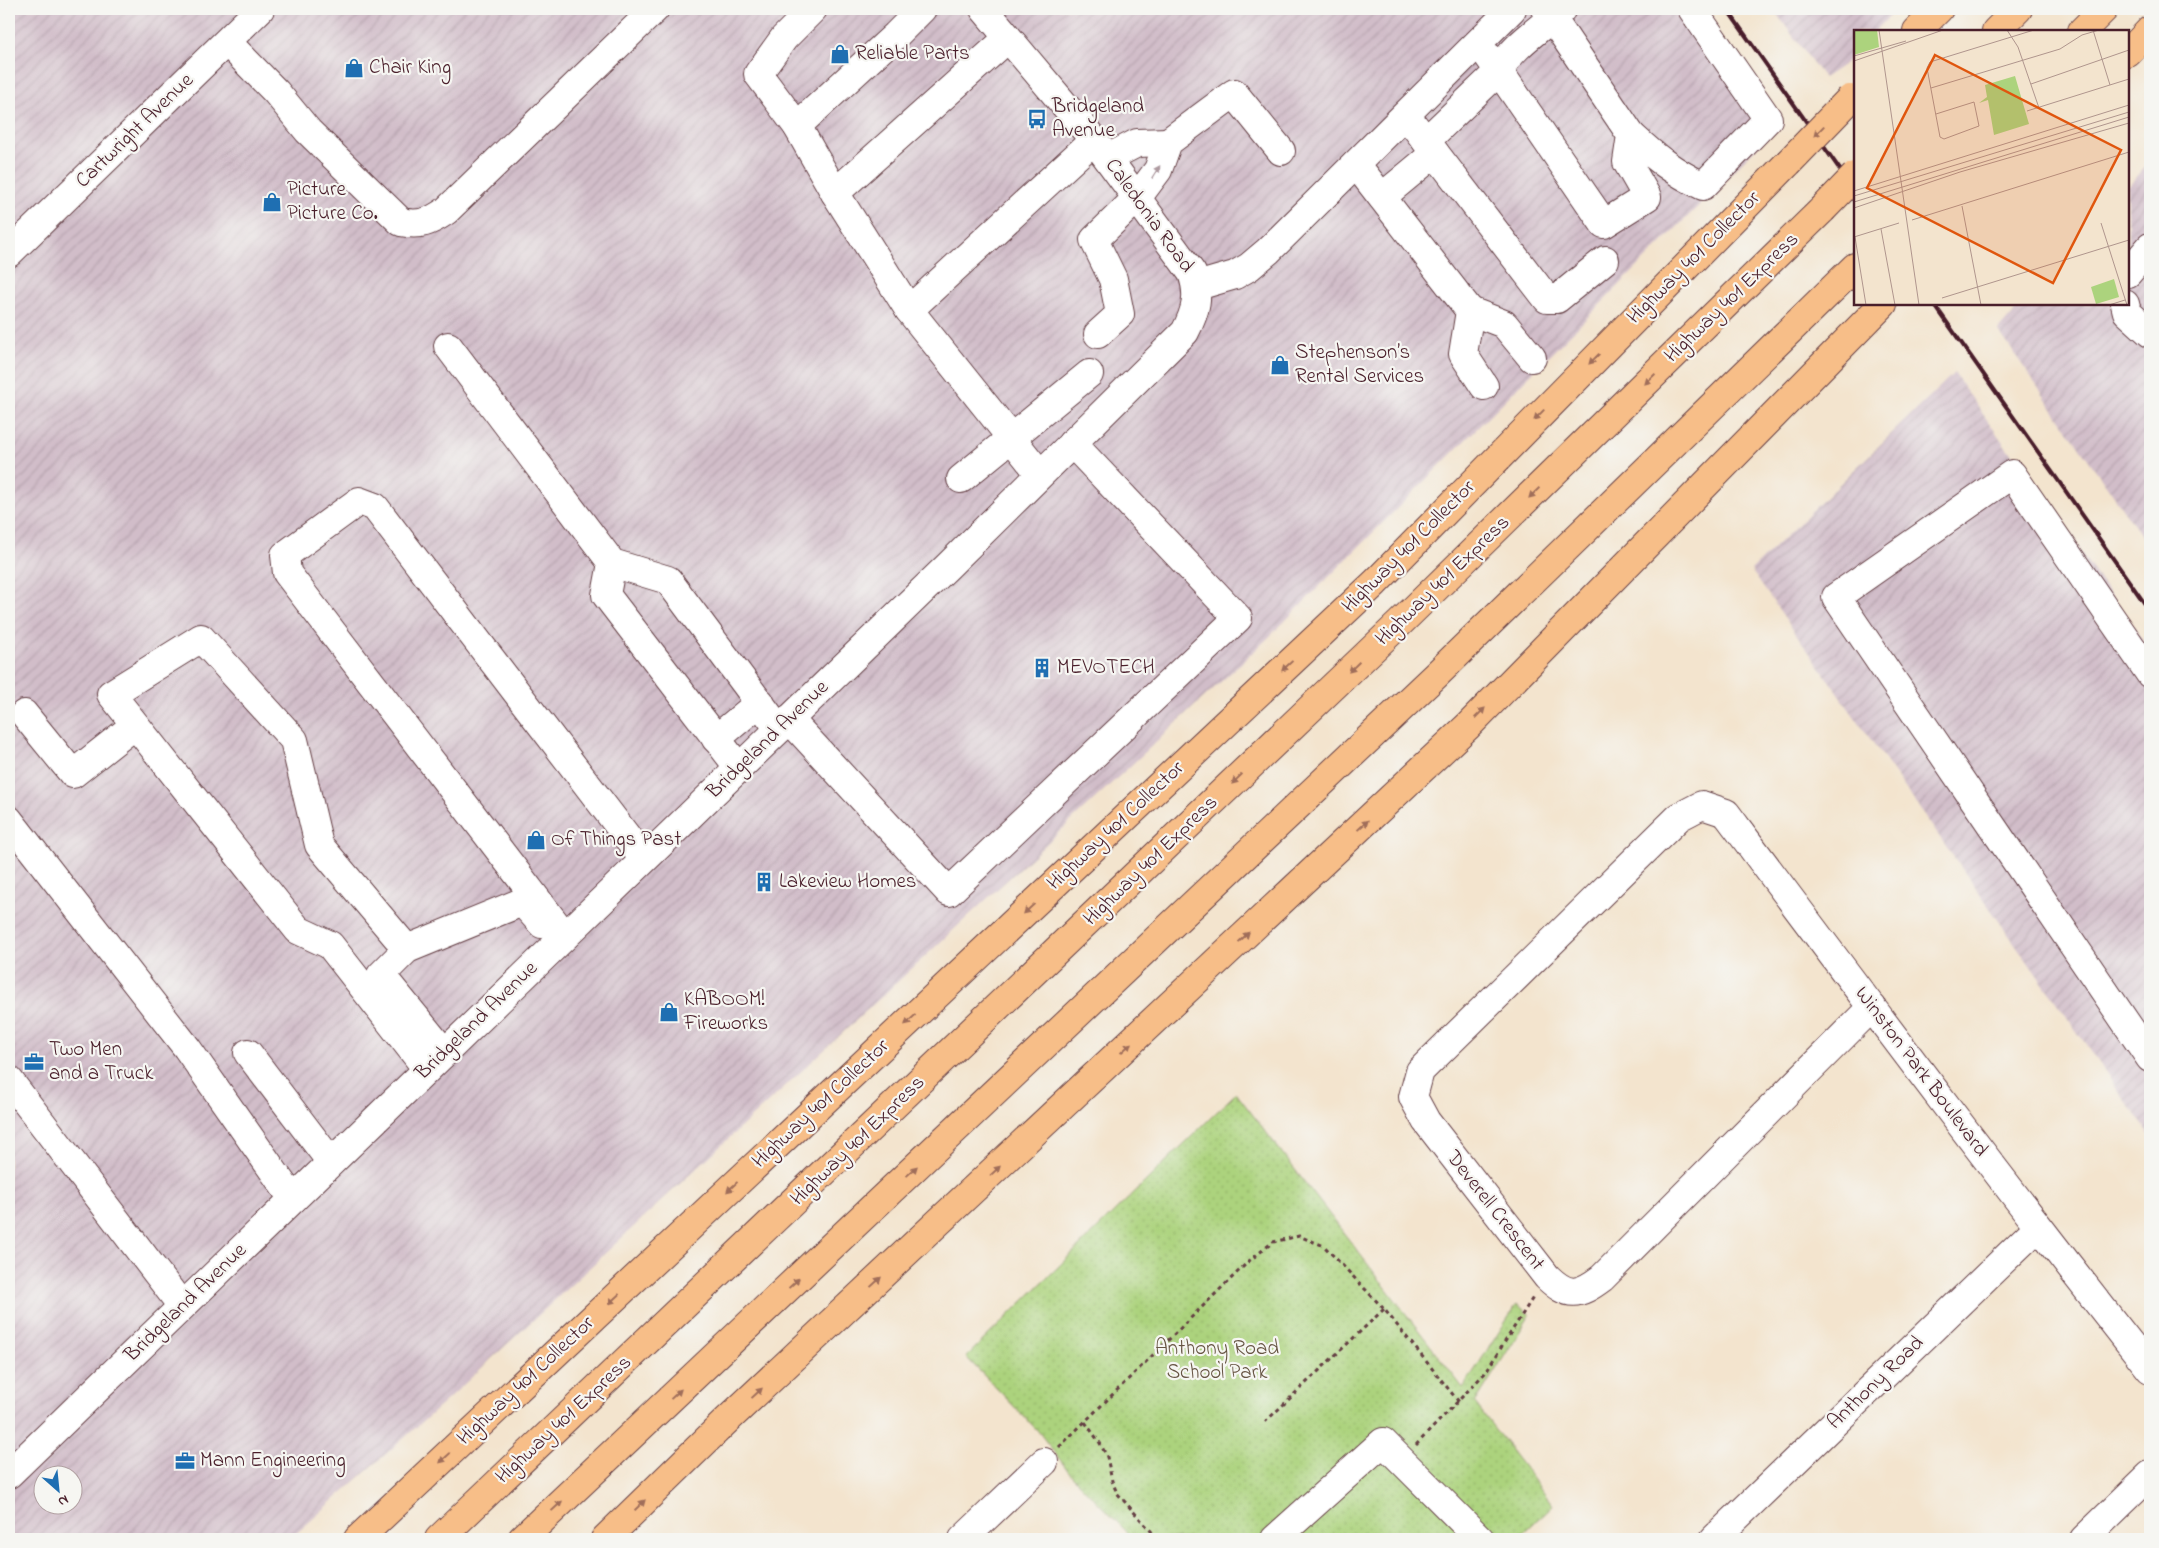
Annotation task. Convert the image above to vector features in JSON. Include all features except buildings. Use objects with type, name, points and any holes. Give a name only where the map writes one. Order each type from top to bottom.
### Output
[{"type":"highway","points":[[1918,30],[1939,9]]},
{"type":"highway","points":[[1997,30],[2018,9]]},
{"type":"highway","points":[[2083,30],[2104,9]]},
{"type":"highway","points":[[2129,52],[2150,30]]},
{"type":"highway","name":"Highway 401 Collector","points":[[358,1539],[1375,584],[1852,97]]},
{"type":"highway","name":"Highway 401 Express","points":[[439,1539],[1400,623],[1854,177]]},
{"type":"highway","points":[[522,1539],[1422,689],[1850,272]]},
{"type":"highway","points":[[605,1539],[724,1423],[1468,726],[1882,305]]},
{"type":"street","name":"Cartwright Avenue","points":[[9,253],[260,9]]},
{"type":"street","points":[[227,42],[276,92],[308,131],[401,222],[415,225],[431,221],[446,211],[655,9]]},
{"type":"street","points":[[813,9],[784,38],[758,74],[797,126],[835,192],[908,310],[1040,474]]},
{"type":"street","points":[[797,126],[922,9]]},
{"type":"street","name":"Caledonia Road","points":[[984,9],[1101,149],[1192,273],[1197,286]]},
{"type":"street","points":[[1197,286],[1235,275],[1249,267],[1268,251],[1512,9]]},
{"type":"street","points":[[1382,197],[1431,147],[1499,71],[1507,56],[1553,12],[1631,134],[1661,162],[1680,175],[1703,186],[1768,119],[1692,9]]},
{"type":"street","points":[[835,192],[1008,38]]},
{"type":"street","points":[[1479,42],[1604,224],[1647,198],[1627,162],[1631,134]]},
{"type":"street","points":[[1098,334],[1120,314],[1113,279],[1094,240],[1137,198],[1158,170],[1168,142],[1234,93],[1281,151]]},
{"type":"street","points":[[1406,115],[1547,299],[1557,299],[1605,260]]},
{"type":"street","points":[[908,310],[1101,149],[1137,143],[1168,142]]},
{"type":"street","points":[[1356,164],[1470,311],[1504,324],[1532,358]]},
{"type":"street","points":[[2129,272],[2150,247]]},
{"type":"street","name":"Bridgeland Avenue","points":[[9,1474],[739,768],[1178,340],[1191,321],[1196,307],[1197,286]]},
{"type":"street","points":[[2125,305],[2127,312],[2150,333]]},
{"type":"street","points":[[1470,311],[1463,354],[1484,386]]},
{"type":"street","points":[[448,346],[612,562],[668,580],[760,702],[950,892],[1238,618],[1072,443]]},
{"type":"street","points":[[962,479],[1089,374]]},
{"type":"street","points":[[2150,674],[2012,474],[1836,597],[2150,1058]]},
{"type":"street","points":[[561,939],[287,573],[285,555],[359,501],[375,508],[644,859]]},
{"type":"street","points":[[612,562],[606,595],[739,768]]},
{"type":"street","points":[[407,949],[319,845],[294,740],[201,638],[111,694],[298,930],[330,945],[436,1061]]},
{"type":"street","points":[[716,739],[760,702]]},
{"type":"street","points":[[24,714],[73,774],[135,725]]},
{"type":"street","name":"Winston Park Boulevard","points":[[1679,817],[1702,805],[1726,814],[2038,1228],[2150,1369]]},
{"type":"street","name":"Deverell Crescent","points":[[1679,817],[1420,1071],[1413,1097],[1426,1121],[1546,1277],[1560,1290],[1577,1292],[1587,1289],[1602,1278],[1872,1007]]},
{"type":"street","points":[[9,820],[187,1048],[293,1199]]},
{"type":"street","points":[[436,1061],[381,975],[407,949],[522,902],[561,939]]},
{"type":"street","points":[[248,1053],[331,1162]]},
{"type":"street","points":[[9,1080],[182,1306]]},
{"type":"street","name":"Anthony Road","points":[[1714,1539],[2038,1228]]},
{"type":"street","points":[[1275,1539],[1383,1442],[1480,1539]]},
{"type":"street","points":[[963,1539],[1044,1462]]},
{"type":"street","points":[[2084,1539],[2150,1475]]},
{"type":"path","points":[[1044,1462],[1249,1261],[1273,1242],[1299,1236],[1324,1246],[1384,1309],[1459,1402]]},
{"type":"path","points":[[1401,1460],[1485,1373],[1546,1277]]},
{"type":"path","points":[[1265,1422],[1384,1309]]},
{"type":"path","points":[[1085,1422],[1107,1457],[1112,1481],[1117,1493],[1158,1539]]},
{"type":"shaded area","points":[[9,9],[1699,9],[1781,123],[1267,639],[447,1400],[290,1539],[9,1539]]},
{"type":"shaded area","points":[[1773,9],[1896,9],[1876,30],[1854,30],[1854,53],[1843,65],[1824,78]]},
{"type":"shaded area","points":[[2150,162],[2150,548],[1998,330],[2020,305],[2129,305],[2129,186]]},
{"type":"shaded area","points":[[1954,373],[2150,651],[2150,1135],[1751,570]]},
{"type":"green space","name":"Anthony Road School Park","points":[[1236,1093],[1463,1388],[1517,1304],[1530,1315],[1475,1403],[1553,1505],[1517,1539],[1134,1539],[1073,1477],[1038,1431],[966,1357]]},
{"type":"railway","points":[[1727,9],[1854,190]]},
{"type":"railway","points":[[1935,305],[2150,611]]},
{"type":"place","name":"Reliable Parts","points":[[840,54]]},
{"type":"place","name":"Chair King","points":[[354,68]]},
{"type":"place","name":"Bridgeland Avenue","points":[[1037,119]]},
{"type":"place","name":"Picture Picture Co.","points":[[272,202]]},
{"type":"place","name":"Stephenson’s Rental Services","points":[[1280,365]]},
{"type":"place","name":"MEVOTECH","points":[[1042,668]]},
{"type":"place","name":"Of Things Past","points":[[536,840]]},
{"type":"place","name":"Lakeview Homes","points":[[764,882]]},
{"type":"place","name":"KABOOM! Fireworks","points":[[669,1012]]},
{"type":"place","name":"Two Men and a Truck","points":[[34,1062]]},
{"type":"place","name":"Mann Engineering","points":[[185,1461]]}]
